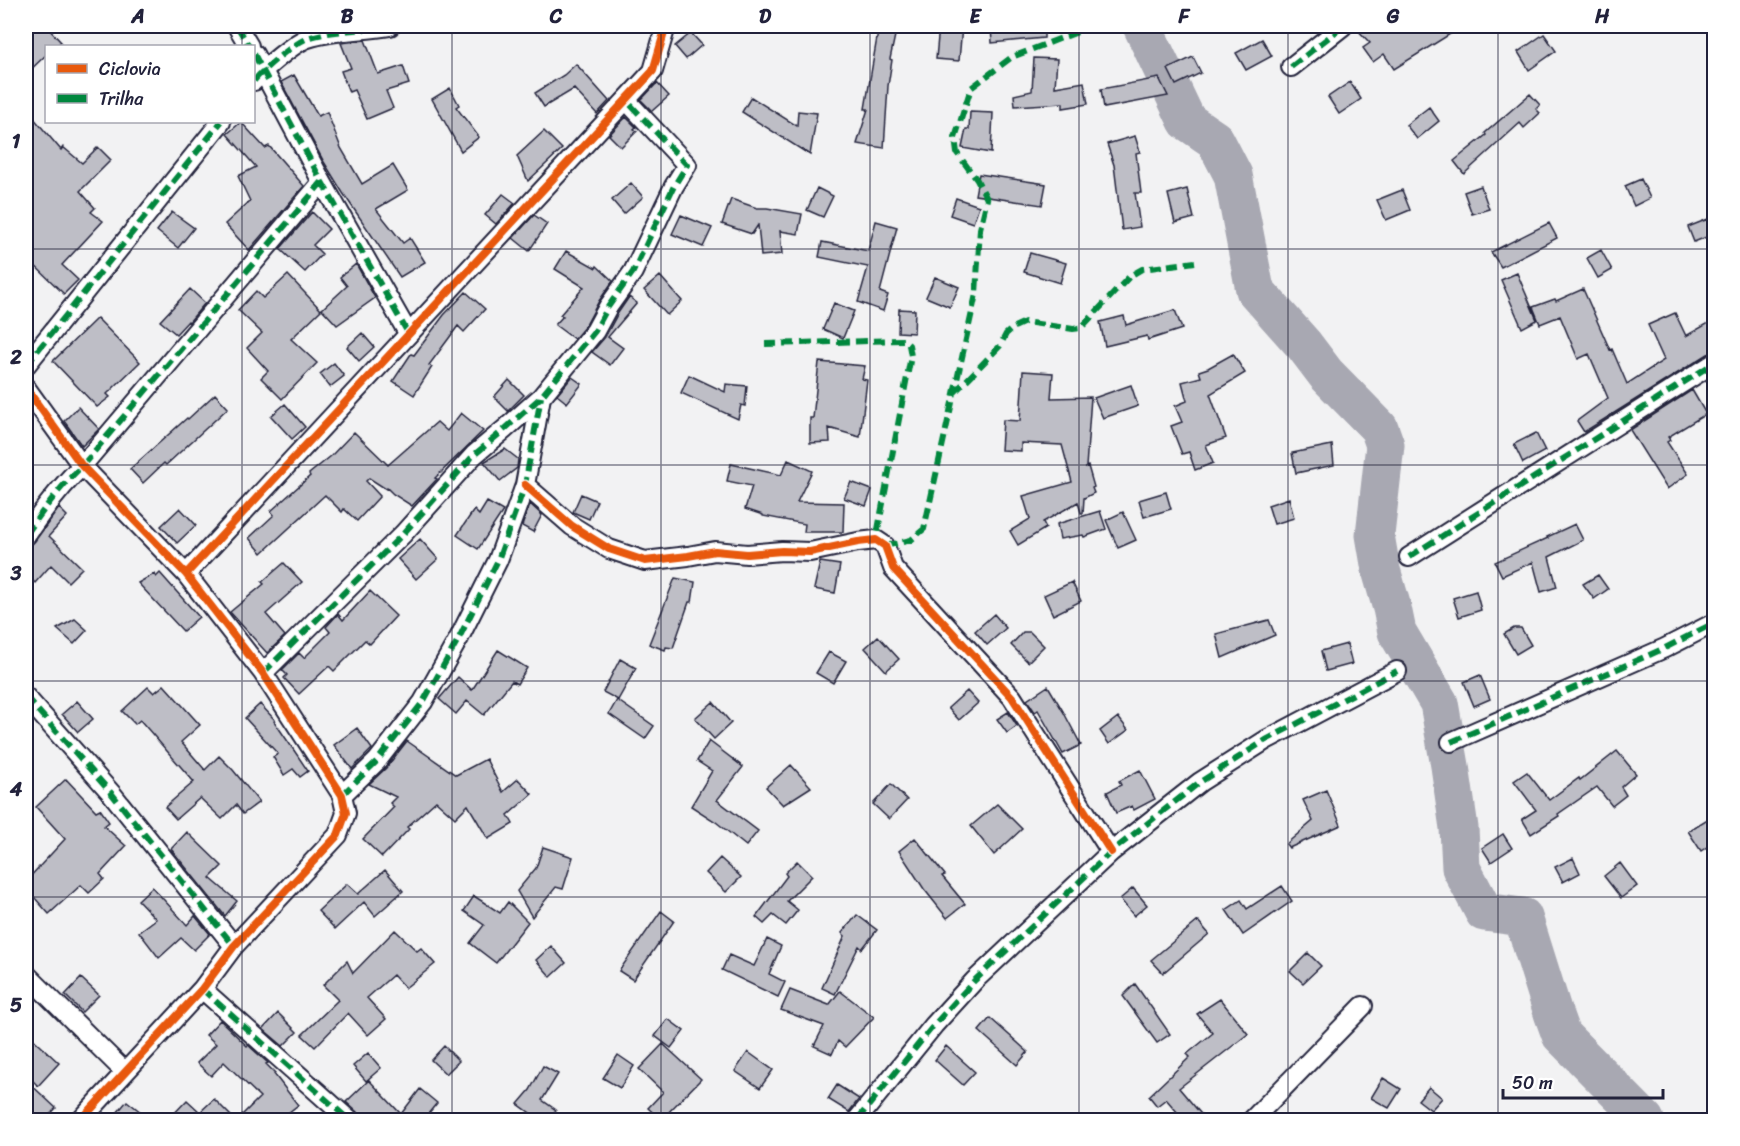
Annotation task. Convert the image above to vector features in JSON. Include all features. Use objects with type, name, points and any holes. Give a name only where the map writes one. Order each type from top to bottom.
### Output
[{"type":"street","points":[[237,26],[248,45]]},
{"type":"street","points":[[390,26],[339,31],[305,38],[257,68],[408,333]]},
{"type":"street","points":[[186,574],[653,71],[666,26]]},
{"type":"street","points":[[1291,67],[1343,26]]},
{"type":"street","points":[[263,673],[402,534],[474,455],[541,397],[595,331],[608,307],[633,272],[674,186],[687,165],[626,100]]},
{"type":"street","points":[[26,364],[220,123]]},
{"type":"street","points":[[26,535],[67,480],[82,466],[322,182]]},
{"type":"street","points":[[1409,557],[1714,363]]},
{"type":"street","points":[[26,388],[82,466],[186,574],[263,673],[342,795],[346,813],[338,835],[234,946],[202,989],[81,1120]]},
{"type":"street","points":[[342,795],[377,761],[423,702],[459,638],[498,560],[525,485],[541,397]]},
{"type":"street","points":[[525,485],[572,526],[609,549],[645,561],[716,551],[747,554],[782,551],[810,552],[876,540],[885,546],[893,568],[1012,697],[1111,852]]},
{"type":"street","points":[[1451,742],[1665,648],[1714,623]]},
{"type":"street","points":[[857,1120],[934,1024],[975,980],[1111,852],[1200,782],[1266,740],[1397,671]]},
{"type":"street","points":[[26,697],[112,794],[234,946]]},
{"type":"street","points":[[26,974],[125,1072]]},
{"type":"street","points":[[202,989],[349,1120]]},
{"type":"street","points":[[1252,1120],[1363,1006]]},
{"type":"building","points":[[26,26],[46,26],[61,42],[57,45],[45,45],[45,56],[26,74]]},
{"type":"building","points":[[879,26],[897,26],[890,59],[892,60],[884,148],[857,144],[868,109],[865,109]]},
{"type":"building","points":[[939,26],[962,26],[959,61],[936,59]]},
{"type":"building","points":[[991,26],[1044,26],[1044,38],[992,43]]},
{"type":"building","points":[[1354,26],[1463,26],[1394,69],[1384,54],[1373,62],[1363,48],[1370,43]]},
{"type":"building","points":[[691,33],[702,45],[686,59],[675,46]]},
{"type":"building","points":[[1544,34],[1556,51],[1529,70],[1518,52]]},
{"type":"building","points":[[1262,39],[1272,56],[1246,70],[1236,53]]},
{"type":"building","points":[[365,40],[378,74],[403,66],[409,84],[386,91],[393,108],[367,119],[354,90],[349,92],[341,71],[351,68],[341,43]]},
{"type":"building","points":[[1193,57],[1201,73],[1176,85],[1168,69]]},
{"type":"building","points":[[1034,58],[1057,59],[1055,87],[1084,82],[1088,104],[1063,108],[1063,103],[1015,106],[1014,95],[1032,91]]},
{"type":"building","points":[[576,64],[609,101],[597,114],[574,89],[544,107],[535,93],[564,75]]},
{"type":"building","points":[[294,75],[318,116],[327,112],[341,148],[362,184],[393,165],[408,190],[376,209],[403,243],[410,238],[425,262],[400,277],[324,162],[281,82]]},
{"type":"building","points":[[1159,78],[1168,96],[1104,108],[1101,89]]},
{"type":"building","points":[[1350,82],[1361,99],[1339,114],[1328,97]]},
{"type":"building","points":[[657,83],[669,96],[652,111],[641,100]]},
{"type":"building","points":[[450,88],[459,105],[456,107],[479,137],[461,151],[432,99]]},
{"type":"building","points":[[1530,94],[1540,105],[1536,109],[1540,113],[1524,128],[1520,123],[1464,174],[1454,161]]},
{"type":"building","points":[[751,97],[797,126],[798,111],[817,113],[810,155],[742,112]]},
{"type":"building","points":[[1429,107],[1439,121],[1417,139],[1406,125]]},
{"type":"building","points":[[26,109],[61,150],[63,147],[82,163],[98,147],[111,160],[80,191],[95,208],[91,212],[103,221],[62,265],[78,280],[64,294],[26,257],[26,204],[32,198],[26,191]]},
{"type":"building","points":[[970,112],[993,113],[991,153],[962,148],[966,129],[969,129]]},
{"type":"building","points":[[626,117],[637,131],[621,147],[609,135]]},
{"type":"building","points":[[242,123],[265,148],[269,146],[304,186],[249,250],[225,224],[250,201],[238,176],[256,167],[227,134]]},
{"type":"building","points":[[544,131],[562,149],[528,181],[517,156]]},
{"type":"building","points":[[1135,136],[1140,152],[1136,153],[1141,193],[1135,193],[1140,227],[1122,230],[1114,165],[1107,144]]},
{"type":"building","points":[[979,174],[1046,184],[1042,205],[975,195]]},
{"type":"building","points":[[1641,179],[1650,198],[1634,206],[1625,186]]},
{"type":"building","points":[[631,183],[643,197],[624,214],[612,200]]},
{"type":"building","points":[[1481,186],[1489,209],[1472,214],[1464,192]]},
{"type":"building","points":[[817,188],[833,196],[823,217],[807,210]]},
{"type":"building","points":[[1187,189],[1194,218],[1175,223],[1168,194]]},
{"type":"building","points":[[1402,190],[1410,210],[1386,220],[1377,200]]},
{"type":"building","points":[[503,194],[515,203],[496,224],[485,215]]},
{"type":"building","points":[[956,198],[979,206],[973,223],[950,215]]},
{"type":"building","points":[[731,199],[757,208],[802,214],[798,234],[780,231],[782,254],[761,256],[758,225],[752,234],[722,224]]},
{"type":"building","points":[[172,212],[194,228],[178,248],[157,231]]},
{"type":"building","points":[[312,212],[329,229],[313,245],[322,254],[305,272],[280,249]]},
{"type":"building","points":[[534,215],[547,224],[529,251],[513,238]]},
{"type":"building","points":[[681,215],[712,228],[703,247],[672,234]]},
{"type":"building","points":[[1708,219],[1714,234],[1694,242],[1688,227]]},
{"type":"building","points":[[876,221],[897,227],[880,292],[888,295],[883,311],[858,302],[868,267],[819,257],[822,242],[868,251]]},
{"type":"building","points":[[1549,223],[1557,238],[1501,267],[1491,252]]},
{"type":"building","points":[[1601,250],[1612,270],[1598,278],[1587,258]]},
{"type":"building","points":[[566,251],[596,268],[597,266],[613,281],[586,325],[574,339],[555,325],[563,316],[560,315],[584,287],[555,269]]},
{"type":"building","points":[[1030,253],[1066,263],[1060,283],[1024,272]]},
{"type":"building","points":[[356,264],[375,298],[337,325],[322,309],[347,286],[340,277]]},
{"type":"building","points":[[1517,273],[1537,320],[1522,328],[1501,280]]},
{"type":"building","points":[[288,275],[321,310],[291,339],[317,363],[282,399],[261,378],[268,371],[247,348],[262,333],[238,310],[256,291],[263,298]]},
{"type":"building","points":[[660,276],[682,301],[667,315],[644,290]]},
{"type":"building","points":[[935,277],[959,287],[950,307],[926,297]]},
{"type":"building","points":[[190,289],[205,303],[176,334],[160,321]]},
{"type":"building","points":[[1583,289],[1627,384],[1664,360],[1648,325],[1675,313],[1686,336],[1714,320],[1714,352],[1584,432],[1577,421],[1608,398],[1589,354],[1578,359],[1560,316],[1540,324],[1533,307],[1555,299],[1556,301]]},
{"type":"building","points":[[466,292],[485,309],[464,332],[458,326],[429,365],[432,367],[414,395],[393,381],[411,354],[414,355],[444,315]]},
{"type":"building","points":[[629,297],[637,303],[608,337],[623,348],[610,365],[592,352],[605,337]]},
{"type":"building","points":[[834,303],[854,311],[843,338],[823,329]]},
{"type":"building","points":[[899,309],[915,310],[914,333],[898,332]]},
{"type":"building","points":[[1175,310],[1182,329],[1148,340],[1147,336],[1105,346],[1100,322],[1124,316],[1126,325]]},
{"type":"building","points":[[97,318],[140,362],[107,394],[110,397],[97,407],[53,361]]},
{"type":"building","points":[[362,333],[374,347],[359,361],[347,347]]},
{"type":"building","points":[[1233,354],[1245,373],[1210,394],[1226,438],[1206,445],[1213,463],[1195,470],[1189,452],[1182,454],[1171,426],[1182,422],[1175,406],[1187,401],[1182,382],[1201,377],[1199,371]]},
{"type":"building","points":[[819,362],[865,366],[862,379],[867,380],[860,437],[829,428],[830,442],[810,443],[810,418],[813,418]]},
{"type":"building","points":[[334,363],[344,376],[330,387],[320,374]]},
{"type":"building","points":[[1023,371],[1053,373],[1051,398],[1091,397],[1086,467],[1088,466],[1094,493],[1084,498],[1083,513],[1081,513],[1078,502],[1043,522],[1046,528],[1018,545],[1010,531],[1030,519],[1023,496],[1072,482],[1062,445],[1021,443],[1021,451],[1001,450],[1003,420],[1020,421]]},
{"type":"building","points":[[689,375],[725,392],[726,384],[747,386],[745,406],[741,405],[738,419],[681,393]]},
{"type":"building","points":[[572,377],[582,384],[567,403],[557,395]]},
{"type":"building","points":[[509,380],[524,395],[508,411],[494,397]]},
{"type":"building","points":[[1131,385],[1138,406],[1103,418],[1094,398]]},
{"type":"building","points":[[1692,390],[1706,414],[1668,437],[1670,440],[1667,442],[1688,474],[1667,489],[1630,430]]},
{"type":"building","points":[[215,394],[228,408],[143,483],[130,469]]},
{"type":"building","points":[[285,404],[305,427],[292,439],[271,416]]},
{"type":"building","points":[[78,407],[99,429],[82,446],[64,421]]},
{"type":"building","points":[[461,413],[483,431],[435,478],[437,479],[412,506],[369,478],[366,481],[380,496],[357,521],[344,509],[342,512],[325,495],[262,553],[249,538],[274,515],[271,511],[354,432],[388,465],[437,422],[447,431]]},
{"type":"building","points":[[1536,433],[1545,451],[1523,463],[1514,444]]},
{"type":"building","points":[[1332,445],[1334,465],[1296,473],[1292,453]]},
{"type":"building","points":[[505,449],[518,459],[517,468],[500,481],[484,462]]},
{"type":"building","points":[[788,460],[812,471],[797,502],[844,503],[843,532],[804,532],[805,524],[763,516],[745,509],[752,486],[727,481],[731,464],[781,475]]},
{"type":"building","points":[[851,482],[872,490],[866,506],[844,498]]},
{"type":"building","points":[[1166,492],[1171,509],[1144,517],[1139,500]]},
{"type":"building","points":[[581,494],[597,501],[589,519],[573,512]]},
{"type":"building","points":[[1289,498],[1294,518],[1274,524],[1268,505]]},
{"type":"building","points":[[487,502],[503,511],[478,549],[457,535],[474,510],[479,515]]},
{"type":"building","points":[[530,504],[542,515],[533,532],[522,526]]},
{"type":"building","points":[[59,508],[67,516],[49,536],[82,568],[68,582],[51,565],[35,583],[26,574],[26,546],[35,541]]},
{"type":"building","points":[[180,508],[196,525],[177,543],[161,526]]},
{"type":"building","points":[[1100,511],[1106,529],[1084,537],[1083,535],[1060,539],[1057,524]]},
{"type":"building","points":[[1123,512],[1136,540],[1118,548],[1106,520]]},
{"type":"building","points":[[1575,524],[1583,540],[1549,557],[1557,587],[1541,592],[1533,562],[1502,576],[1495,562]]},
{"type":"building","points":[[420,539],[438,559],[416,579],[398,559]]},
{"type":"building","points":[[820,562],[840,565],[835,593],[814,589]]},
{"type":"building","points":[[284,563],[302,582],[266,614],[285,636],[267,653],[230,612],[264,584],[262,582]]},
{"type":"building","points":[[160,573],[199,617],[183,631],[138,583],[154,574],[156,577]]},
{"type":"building","points":[[1598,575],[1608,589],[1594,599],[1583,584]]},
{"type":"building","points":[[675,578],[695,582],[692,602],[689,602],[673,648],[666,647],[665,650],[649,644]]},
{"type":"building","points":[[1072,582],[1081,601],[1053,615],[1044,595]]},
{"type":"building","points":[[370,591],[396,616],[370,644],[365,640],[334,671],[329,666],[299,694],[284,678],[287,675],[282,670],[299,653],[304,658],[330,632],[326,627],[338,614],[343,620]]},
{"type":"building","points":[[1476,591],[1481,610],[1459,617],[1453,598]]},
{"type":"building","points":[[994,614],[1006,628],[987,645],[975,631]]},
{"type":"building","points":[[75,619],[87,630],[74,644],[57,629]]},
{"type":"building","points":[[1269,620],[1275,635],[1222,658],[1216,634]]},
{"type":"building","points":[[1514,628],[1521,628],[1531,645],[1516,654],[1504,634]]},
{"type":"building","points":[[1023,632],[1030,632],[1044,646],[1028,662],[1011,645]]},
{"type":"building","points":[[878,636],[899,659],[886,671],[865,648]]},
{"type":"building","points":[[1347,644],[1352,664],[1326,671],[1321,651]]},
{"type":"building","points":[[498,650],[527,668],[517,684],[512,681],[484,715],[467,701],[456,714],[439,699],[458,677],[472,690]]},
{"type":"building","points":[[829,652],[846,661],[833,683],[816,673]]},
{"type":"building","points":[[620,659],[636,668],[618,700],[603,692]]},
{"type":"building","points":[[1480,675],[1490,699],[1474,706],[1464,682]]},
{"type":"building","points":[[164,685],[200,725],[181,742],[205,770],[219,756],[259,802],[243,814],[236,805],[222,819],[200,798],[176,819],[165,807],[194,782],[140,720],[135,724],[122,711],[148,687],[154,693]]},
{"type":"building","points":[[1048,686],[1081,745],[1063,754],[1038,710],[1035,712],[1027,700]]},
{"type":"building","points":[[967,691],[978,703],[959,720],[948,708]]},
{"type":"building","points":[[617,700],[654,726],[645,739],[609,714]]},
{"type":"building","points":[[77,701],[93,719],[78,732],[62,714]]},
{"type":"building","points":[[713,702],[731,723],[714,739],[695,718]]},
{"type":"building","points":[[260,704],[275,720],[308,771],[300,777],[293,769],[284,775],[273,757],[278,754],[245,718]]},
{"type":"building","points":[[1008,712],[1017,726],[1007,733],[997,719]]},
{"type":"building","points":[[1118,717],[1128,730],[1109,744],[1100,731]]},
{"type":"building","points":[[357,728],[372,749],[352,769],[334,745]]},
{"type":"building","points":[[407,741],[456,775],[486,759],[503,792],[518,779],[532,794],[508,815],[513,824],[488,839],[468,805],[455,818],[436,801],[407,827],[409,829],[382,857],[363,839],[394,807],[390,803],[396,797],[369,784],[386,768]]},
{"type":"building","points":[[709,741],[743,767],[717,800],[758,831],[746,846],[691,806],[712,771],[697,761]]},
{"type":"building","points":[[1617,751],[1636,774],[1621,787],[1626,795],[1612,806],[1597,787],[1531,834],[1522,819],[1536,810],[1514,781],[1527,772],[1549,800],[1579,778],[1580,780]]},
{"type":"building","points":[[791,765],[811,787],[783,805],[766,787]]},
{"type":"building","points":[[1140,770],[1155,799],[1134,810],[1132,806],[1116,813],[1107,792],[1121,785],[1119,781]]},
{"type":"building","points":[[66,779],[96,811],[100,809],[109,822],[104,826],[126,846],[100,874],[104,879],[89,893],[81,885],[49,914],[26,888],[26,881],[65,839],[36,807]]},
{"type":"building","points":[[891,784],[907,800],[889,819],[873,804]]},
{"type":"building","points":[[1326,790],[1341,825],[1289,848],[1286,844],[1313,821],[1303,800]]},
{"type":"building","points":[[997,804],[1022,829],[994,855],[971,826]]},
{"type":"building","points":[[1714,815],[1714,842],[1701,851],[1688,831]]},
{"type":"building","points":[[187,832],[222,866],[210,878],[237,901],[225,916],[171,849]]},
{"type":"building","points":[[1503,834],[1512,848],[1491,862],[1482,848]]},
{"type":"building","points":[[915,838],[965,904],[947,918],[924,889],[899,851]]},
{"type":"building","points":[[543,847],[573,857],[563,889],[556,887],[532,917],[517,891],[536,868]]},
{"type":"building","points":[[720,858],[741,877],[726,892],[706,873]]},
{"type":"building","points":[[1573,858],[1580,873],[1563,882],[1555,867]]},
{"type":"building","points":[[797,861],[812,876],[787,901],[798,910],[786,925],[773,915],[764,924],[756,917],[787,876],[785,873]]},
{"type":"building","points":[[1620,863],[1637,886],[1621,898],[1604,876]]},
{"type":"building","points":[[385,870],[403,891],[375,916],[364,902],[335,929],[318,911],[347,884],[358,894]]},
{"type":"building","points":[[1282,886],[1292,901],[1243,935],[1226,910],[1241,900],[1247,909]]},
{"type":"building","points":[[152,887],[187,925],[195,916],[210,934],[194,950],[181,938],[159,958],[139,932],[156,919],[138,900]]},
{"type":"building","points":[[1133,888],[1147,905],[1134,916],[1120,899]]},
{"type":"building","points":[[474,896],[500,913],[508,902],[528,922],[496,963],[470,943],[484,925],[464,911]]},
{"type":"building","points":[[661,911],[674,921],[633,980],[619,971]]},
{"type":"building","points":[[857,915],[877,930],[862,949],[859,946],[835,994],[822,988],[845,936],[842,933]]},
{"type":"building","points":[[1198,921],[1209,934],[1163,973],[1151,960]]},
{"type":"building","points":[[395,930],[417,951],[421,948],[435,964],[405,988],[393,975],[367,998],[386,1019],[368,1035],[348,1013],[315,1047],[302,1035],[338,1000],[323,985],[347,961],[353,973]]},
{"type":"building","points":[[767,939],[781,946],[769,974],[785,982],[778,997],[722,970],[729,955],[754,966]]},
{"type":"building","points":[[551,946],[566,963],[551,977],[536,960]]},
{"type":"building","points":[[1308,953],[1321,966],[1303,983],[1290,971]]},
{"type":"building","points":[[81,978],[99,995],[82,1012],[65,995]]},
{"type":"building","points":[[1135,984],[1170,1034],[1157,1043],[1123,996]]},
{"type":"building","points":[[790,990],[829,1005],[840,991],[874,1017],[845,1047],[838,1041],[832,1054],[814,1046],[824,1026],[781,1010]]},
{"type":"building","points":[[1220,999],[1248,1034],[1179,1088],[1206,1120],[1184,1120],[1166,1099],[1157,1106],[1149,1096],[1190,1057],[1187,1054],[1213,1033],[1197,1014]]},
{"type":"building","points":[[278,1013],[297,1032],[283,1046],[263,1029]]},
{"type":"building","points":[[990,1018],[1028,1052],[1017,1065],[979,1031]]},
{"type":"building","points":[[668,1019],[684,1031],[671,1048],[655,1036]]},
{"type":"building","points":[[220,1020],[268,1063],[266,1064],[298,1105],[279,1120],[237,1120],[260,1097],[224,1062],[211,1076],[197,1063],[216,1044],[206,1035]]},
{"type":"building","points":[[26,1032],[59,1063],[38,1086],[26,1074]]},
{"type":"building","points":[[663,1044],[701,1079],[661,1120],[648,1108],[663,1092],[639,1069]]},
{"type":"building","points":[[444,1046],[459,1061],[446,1074],[431,1060]]},
{"type":"building","points":[[946,1046],[975,1072],[963,1085],[935,1060]]},
{"type":"building","points":[[748,1052],[773,1070],[760,1088],[735,1071]]},
{"type":"building","points":[[368,1053],[381,1068],[366,1081],[353,1066]]},
{"type":"building","points":[[618,1055],[634,1066],[620,1088],[603,1078]]},
{"type":"building","points":[[543,1066],[558,1074],[542,1100],[556,1110],[548,1120],[540,1120],[518,1104],[530,1090]]},
{"type":"building","points":[[1383,1078],[1401,1089],[1389,1108],[1371,1098]]},
{"type":"building","points":[[26,1080],[56,1108],[45,1120],[26,1120]]},
{"type":"building","points":[[369,1080],[401,1114],[420,1089],[437,1103],[423,1120],[361,1120],[357,1112],[346,1102]]},
{"type":"building","points":[[837,1085],[859,1099],[849,1112],[828,1099]]},
{"type":"building","points":[[1429,1087],[1442,1098],[1431,1110],[1418,1100]]},
{"type":"building","points":[[214,1099],[235,1120],[168,1120],[187,1100],[200,1112]]},
{"type":"building","points":[[127,1101],[151,1120],[111,1120]]},
{"type":"waterway","points":[[1142,26],[1187,121],[1215,140],[1233,175],[1255,290],[1304,345],[1326,374],[1379,428],[1385,445],[1375,535],[1381,570],[1397,632],[1439,703],[1459,828],[1461,868],[1484,912],[1523,917],[1561,1035],[1645,1120]]},
{"type":"marked path","points":[[237,26],[248,45]]},
{"type":"marked path","points":[[255,80],[279,57],[308,38],[328,33],[390,26]]},
{"type":"marked path","points":[[885,546],[911,540],[924,529],[976,294],[980,229],[987,199],[977,180],[957,153],[955,138],[971,88],[1012,57],[1093,26]]},
{"type":"marked path","points":[[1291,67],[1343,26]]},
{"type":"marked path","points":[[255,56],[322,182],[408,333]]},
{"type":"marked path","points":[[263,673],[403,534],[474,455],[541,397],[595,331],[608,307],[633,272],[674,186],[687,165],[626,100]]},
{"type":"marked path","points":[[26,365],[220,123]]},
{"type":"marked path","points":[[26,535],[59,490],[82,466],[322,182]]},
{"type":"marked path","points":[[954,393],[1000,346],[1006,334],[1014,327],[1025,322],[1073,329],[1081,328],[1130,276],[1142,269],[1195,262]]},
{"type":"marked path","points":[[765,344],[903,340],[909,345],[911,356],[876,540]]},
{"type":"marked path","points":[[1409,557],[1714,363]]},
{"type":"marked path","points":[[342,795],[377,761],[423,702],[459,638],[498,560],[525,485],[541,397]]},
{"type":"marked path","points":[[1451,742],[1665,648],[1714,623]]},
{"type":"marked path","points":[[857,1120],[934,1025],[975,980],[1111,852],[1200,782],[1266,740],[1397,671]]},
{"type":"marked path","points":[[26,697],[112,794],[234,946]]},
{"type":"marked path","points":[[202,989],[349,1120]]},
{"type":"cycle path","points":[[186,574],[653,71],[666,26]]},
{"type":"cycle path","points":[[26,388],[82,466],[186,574],[263,673],[342,795],[346,813],[338,835],[234,946],[202,989],[81,1120]]},
{"type":"cycle path","points":[[525,485],[572,526],[609,549],[645,561],[715,551],[747,554],[782,551],[810,552],[876,540],[885,546],[893,568],[1012,697],[1111,852]]}]
